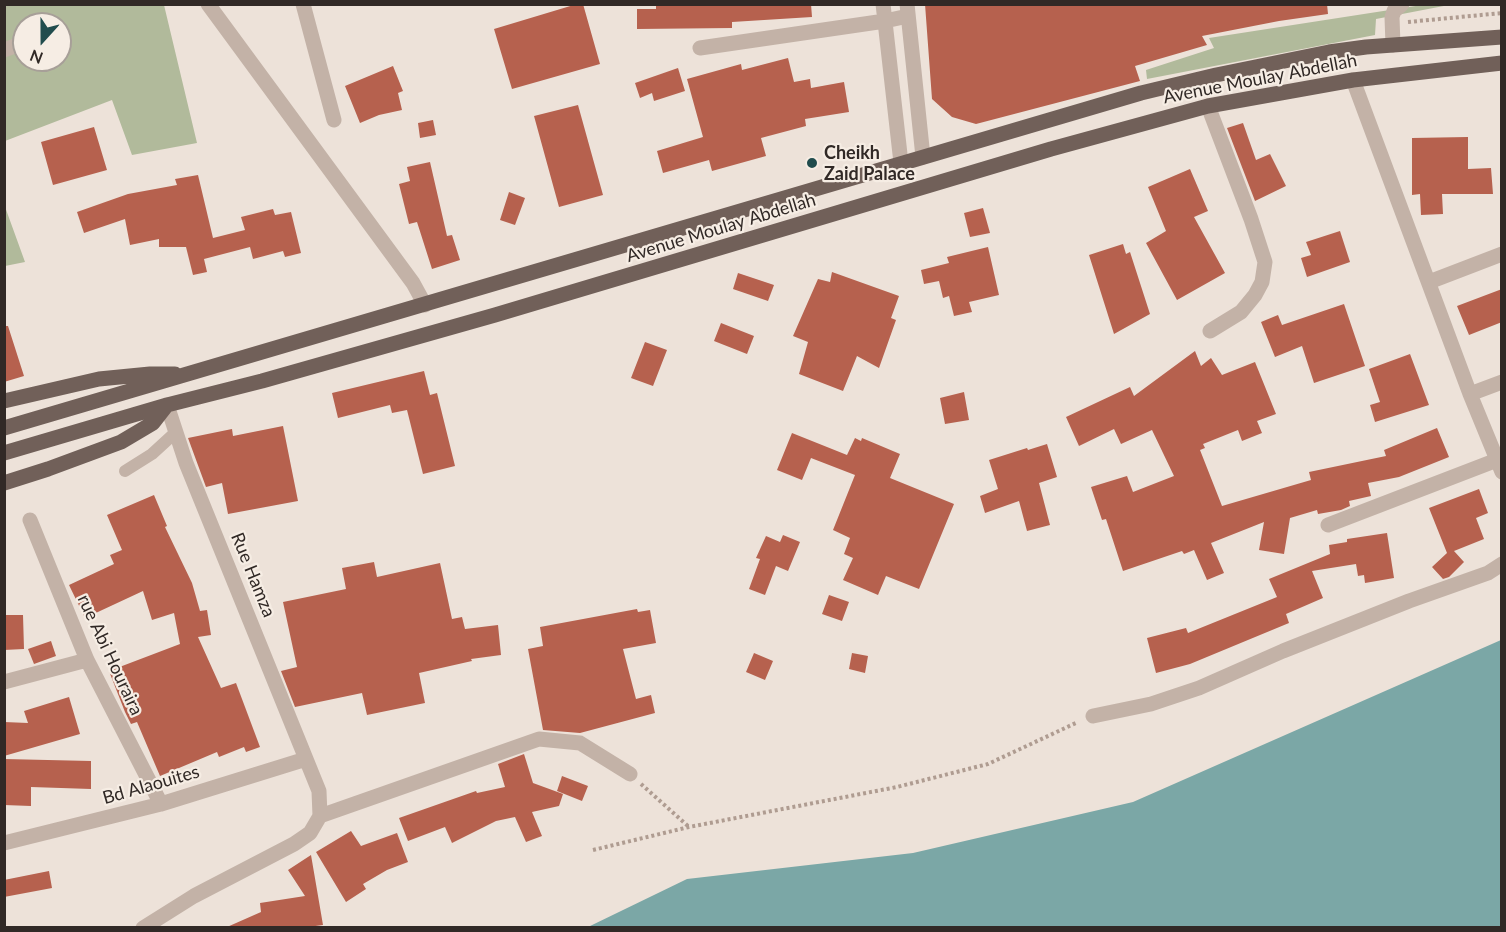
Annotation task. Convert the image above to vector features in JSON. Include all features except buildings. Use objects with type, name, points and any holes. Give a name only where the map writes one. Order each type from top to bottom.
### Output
[{"type":"main road","name":"Avenue Moulay Abdellah","points":[[4,428],[1152,90],[1301,57],[1366,47],[1502,37]]},
{"type":"main road","name":"Avenue Moulay Abdellah","points":[[4,453],[167,405],[262,381],[495,315],[1051,149],[1208,106],[1353,80],[1502,63]]},
{"type":"main road","name":"Avenue Moulay Abdellah","points":[[4,400],[99,379],[150,374],[193,374]]},
{"type":"main road","points":[[4,483],[48,470],[121,442],[153,423],[167,405]]},
{"type":"street","points":[[208,4],[413,283],[425,305]]},
{"type":"street","points":[[303,4],[334,120]]},
{"type":"street","points":[[883,4],[901,163]]},
{"type":"street","points":[[1393,45],[1394,11],[1402,4]]},
{"type":"street","points":[[700,48],[885,21],[907,10],[923,157]]},
{"type":"street","points":[[1328,525],[1499,466],[1353,80]]},
{"type":"street","points":[[1208,106],[1265,262],[1262,282],[1241,312],[1209,331]]},
{"type":"street","points":[[1429,282],[1502,254]]},
{"type":"street","points":[[1470,394],[1502,382]]},
{"type":"street","name":"Rue Hamza","points":[[167,405],[186,463],[319,791],[320,816]]},
{"type":"street","name":"rue Abi Houraira","points":[[30,520],[87,660],[161,804]]},
{"type":"street","points":[[1094,716],[1151,704],[1200,688],[1283,651],[1409,601],[1488,573],[1502,564]]},
{"type":"street","points":[[4,682],[87,660]]},
{"type":"street","points":[[143,927],[194,896],[294,844],[310,833],[320,816],[539,739],[580,743],[630,774]]},
{"type":"street","name":"Bd Alaouites","points":[[4,843],[161,804],[306,759]]},
{"type":"lane","points":[[124,471],[152,454],[176,432]]},
{"type":"path","points":[[1393,24],[1502,13]]},
{"type":"path","points":[[593,850],[689,827],[897,787],[988,764],[1073,723],[1094,716]]},
{"type":"path","points":[[630,774],[689,827]]},
{"type":"green space","points":[[5,5],[164,5],[197,143],[132,155],[112,100],[5,141]]},
{"type":"green space","points":[[1422,5],[1449,5],[1376,19],[1375,35],[1147,79],[1146,70],[1214,48],[1209,38]]},
{"type":"green space","points":[[4,204],[25,262],[5,266],[4,266]]},
{"type":"water","points":[[1501,640],[1501,927],[588,927],[687,879],[913,853],[1133,802]]},
{"type":"place","name":"Cheikh Zaid Palace","points":[[812,163]]}]
